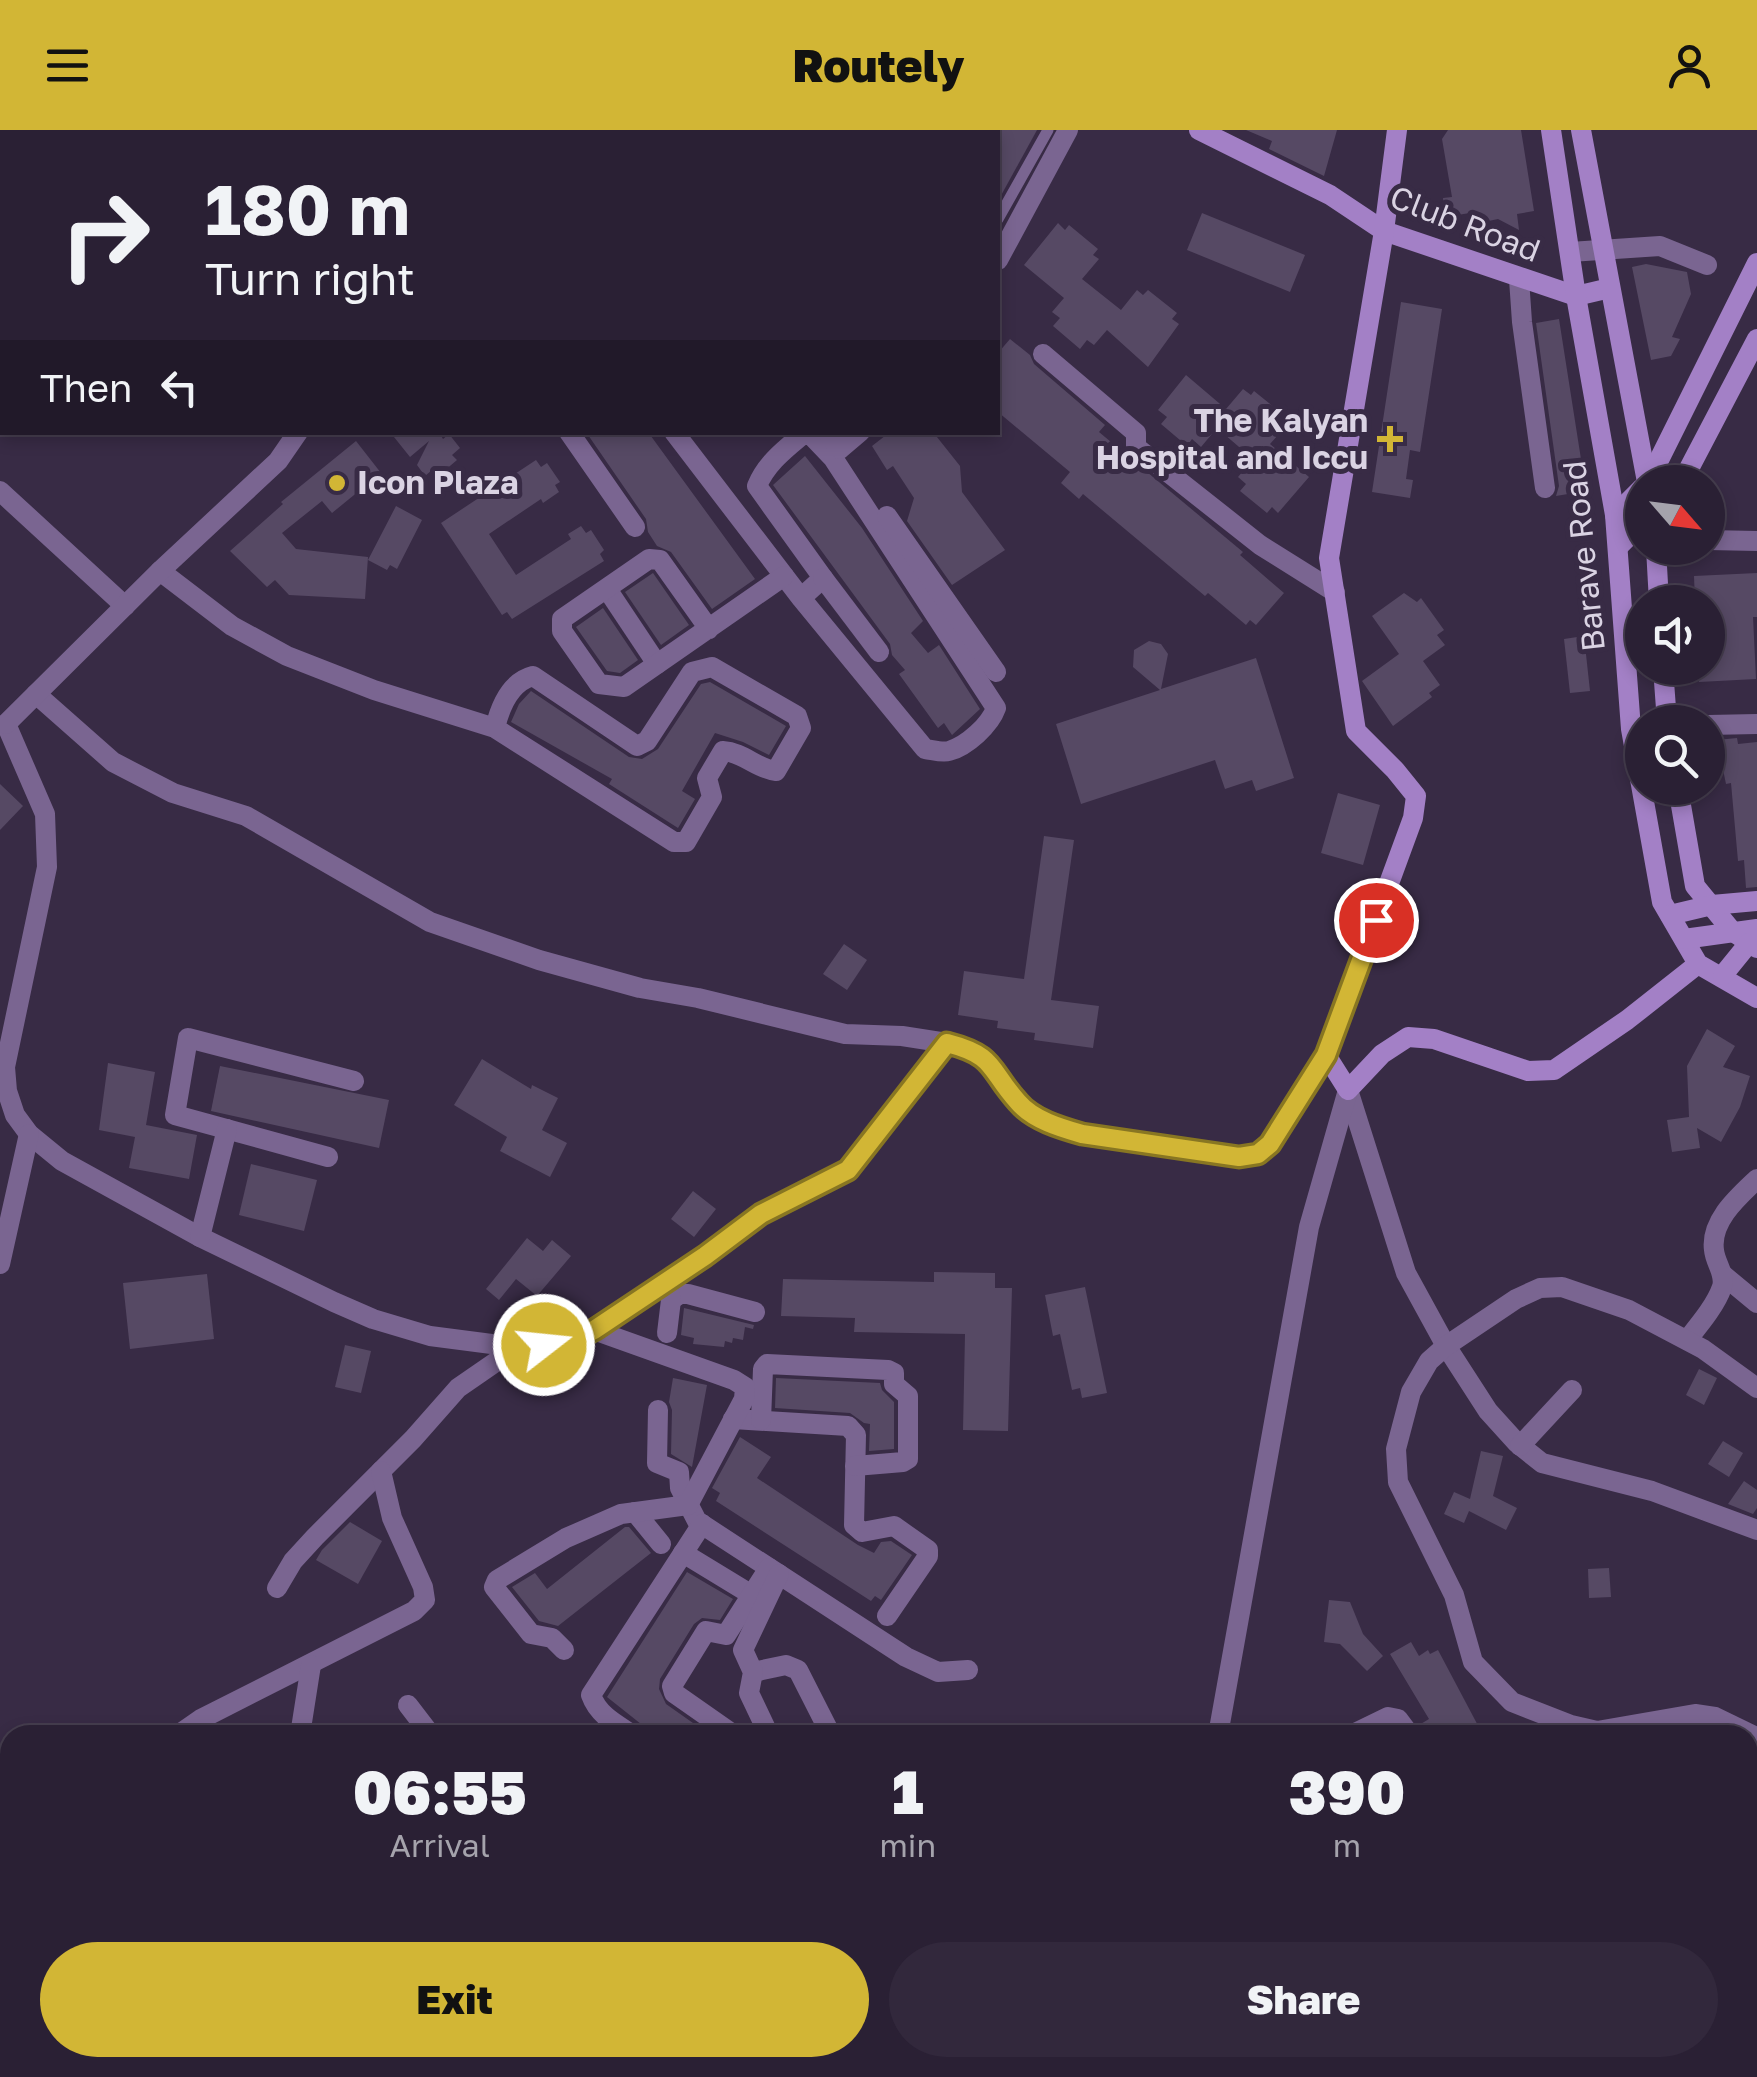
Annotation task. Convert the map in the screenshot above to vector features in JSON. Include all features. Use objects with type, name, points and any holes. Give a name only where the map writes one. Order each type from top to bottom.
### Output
[{"type":"street","points":[[1000,256],[1068,130]]},
{"type":"street","name":"Club Road","points":[[1200,130],[1330,196],[1384,231],[1576,296],[1610,288]]},
{"type":"street","points":[[36,694],[113,762],[173,794],[246,816],[430,922],[539,960],[640,988],[845,1034],[902,1036],[974,1050],[994,1066],[1018,1104],[1058,1127],[1082,1134],[1239,1157],[1258,1154],[1270,1144],[1326,1055],[1413,818],[1416,796],[1356,731],[1328,558],[1384,231],[1397,130]]},
{"type":"street","name":"Barave Road","points":[[1551,130],[1615,515],[1635,705]]},
{"type":"street","name":"Barave Road","points":[[1582,130],[1643,465]]},
{"type":"street","points":[[1570,252],[1660,246],[1707,265]]},
{"type":"street","points":[[1656,465],[1757,263]]},
{"type":"street","points":[[1519,279],[1546,488]]},
{"type":"street","points":[[1691,465],[1757,339]]},
{"type":"street","points":[[1042,354],[1136,433],[1136,447],[1260,545],[1335,592]]},
{"type":"street","points":[[296,435],[278,461],[3,724],[46,814],[48,842],[47,866],[3,1080],[16,1115],[29,1134],[62,1161],[200,1237],[374,1318],[430,1336],[521,1345],[567,1344],[669,1291],[761,1214],[848,1170],[947,1043]]},
{"type":"street","points":[[571,435],[635,527]]},
{"type":"street","points":[[676,435],[801,598],[925,749],[953,750],[992,722],[996,708],[833,458],[811,435],[802,435],[779,454],[757,486],[879,652]]},
{"type":"street","points":[[833,441],[996,672]]},
{"type":"street","points":[[0,492],[125,606]]},
{"type":"street","points":[[1615,515],[1625,505]]},
{"type":"street","points":[[747,528],[774,509]]},
{"type":"street","points":[[1618,546],[1625,539]]},
{"type":"street","points":[[1725,540],[1757,541]]},
{"type":"street","points":[[709,628],[660,560],[649,559],[562,620],[562,632],[599,684],[624,688],[784,576]]},
{"type":"street","points":[[160,570],[232,626],[287,656],[374,690],[495,728],[674,842],[686,842],[712,797],[707,778],[723,751],[776,771],[801,728],[796,716],[712,666],[692,672],[647,740],[637,746],[533,676],[522,679],[501,706],[495,728]]},
{"type":"street","points":[[801,598],[823,578]]},
{"type":"street","points":[[606,588],[657,664]]},
{"type":"street","points":[[1725,725],[1757,724]]},
{"type":"street","name":"Barave Road","points":[[1648,805],[1662,902],[1698,964]]},
{"type":"street","points":[[1681,805],[1695,886],[1749,938]]},
{"type":"street","points":[[1670,914],[1757,901]]},
{"type":"street","points":[[1684,939],[1749,938]]},
{"type":"street","points":[[1723,975],[1749,938]]},
{"type":"street","points":[[1220,1725],[1309,1227],[1348,1090],[1382,1054],[1408,1036],[1434,1039],[1528,1071],[1554,1070],[1628,1020],[1698,964],[1757,998]]},
{"type":"street","points":[[328,1157],[174,1115],[188,1038],[354,1081]]},
{"type":"street","points":[[1326,1055],[1348,1090],[1406,1273],[1488,1411],[1520,1446],[1542,1462],[1652,1491],[1757,1530]]},
{"type":"street","points":[[200,1237],[228,1128]]},
{"type":"street","points":[[0,1264],[29,1134]]},
{"type":"street","points":[[1687,1340],[1722,1286],[1714,1236],[1734,1201],[1757,1179]]},
{"type":"street","points":[[1722,1274],[1757,1304]]},
{"type":"street","points":[[1569,1725],[1512,1702],[1473,1662],[1454,1594],[1398,1482],[1396,1448],[1412,1392],[1429,1361],[1446,1346],[1516,1299],[1540,1288],[1562,1287],[1629,1310],[1753,1378]]},
{"type":"street","points":[[669,1291],[755,1312]]},
{"type":"street","points":[[666,1333],[669,1291]]},
{"type":"street","points":[[594,1330],[745,1387],[744,1398],[688,1505]]},
{"type":"street","points":[[277,1588],[304,1549],[458,1388],[521,1345]]},
{"type":"street","points":[[761,1420],[762,1369],[767,1364],[888,1370],[894,1373],[894,1384],[908,1396],[908,1459],[856,1466]]},
{"type":"street","points":[[1520,1446],[1572,1390]]},
{"type":"street","points":[[658,1410],[657,1463],[685,1472],[680,1488],[702,1524],[906,1657],[938,1672],[968,1670]]},
{"type":"street","points":[[733,1419],[848,1426],[856,1435],[854,1525],[862,1532],[894,1526],[928,1550],[928,1556],[887,1616]]},
{"type":"street","points":[[192,1725],[414,1612],[425,1600],[392,1518],[380,1471]]},
{"type":"street","points":[[564,1650],[552,1638],[530,1634],[494,1587],[497,1580],[566,1538],[621,1514],[688,1505]]},
{"type":"street","points":[[635,1512],[661,1544]]},
{"type":"street","points":[[616,1725],[594,1706],[591,1695],[702,1524]]},
{"type":"street","points":[[683,1554],[752,1596]]},
{"type":"street","points":[[720,1725],[674,1693],[672,1686],[706,1632],[726,1636],[774,1571]]},
{"type":"street","points":[[764,1725],[749,1693],[753,1672],[744,1650],[774,1571]]},
{"type":"street","points":[[302,1725],[311,1665]]},
{"type":"street","points":[[753,1672],[786,1665],[798,1670],[827,1725]]},
{"type":"street","points":[[408,1705],[423,1725]]},
{"type":"street","points":[[1635,1725],[1695,1714],[1733,1725]]},
{"type":"street","points":[[1372,1725],[1388,1717],[1398,1719],[1402,1725]]},
{"type":"lane","points":[[1000,216],[1048,130]]},
{"type":"building","points":[[1000,130],[1037,130],[1000,197]]},
{"type":"building","points":[[1246,130],[1337,130],[1324,176],[1269,149],[1272,141]]},
{"type":"building","points":[[1448,130],[1521,130],[1534,211],[1517,214],[1519,230],[1498,219],[1479,223],[1476,212],[1445,217],[1443,198],[1452,197],[1442,139]]},
{"type":"building","points":[[1202,213],[1305,255],[1290,292],[1187,250]]},
{"type":"building","points":[[1058,223],[1065,230],[1069,225],[1098,249],[1093,255],[1099,259],[1082,279],[1121,310],[1137,290],[1143,295],[1148,290],[1177,313],[1172,319],[1179,324],[1148,367],[1107,330],[1094,345],[1087,340],[1080,349],[1053,326],[1060,318],[1052,312],[1064,298],[1024,265]]},
{"type":"building","points":[[1646,264],[1687,272],[1691,294],[1672,337],[1680,339],[1671,356],[1651,360],[1632,267]]},
{"type":"building","points":[[1401,302],[1442,309],[1420,452],[1410,450],[1406,479],[1413,480],[1410,498],[1372,492]]},
{"type":"building","points":[[1559,319],[1586,491],[1556,496],[1559,486],[1536,323]]},
{"type":"building","points":[[1010,339],[1030,355],[1034,364],[1105,425],[1099,432],[1243,552],[1240,555],[1284,593],[1256,625],[1250,620],[1246,625],[1208,593],[1205,596],[1083,494],[1079,499],[1061,483],[1070,472],[1000,414],[1000,351]]},
{"type":"building","points":[[1186,375],[1226,409],[1243,389],[1251,395],[1254,391],[1285,416],[1281,420],[1287,425],[1270,444],[1309,477],[1278,513],[1272,507],[1267,513],[1240,491],[1246,484],[1238,477],[1253,459],[1217,428],[1201,447],[1192,439],[1187,446],[1161,424],[1167,417],[1158,410]]},
{"type":"building","points":[[392,435],[441,435],[443,439],[450,435],[460,448],[452,455],[457,460],[437,477],[432,470],[425,476],[417,465],[429,441],[410,457]]},
{"type":"building","points":[[588,435],[650,435],[755,579],[712,609],[671,552],[657,546],[648,532],[646,519]]},
{"type":"building","points":[[886,435],[935,435],[960,466],[962,492],[1005,550],[952,585],[907,521],[914,498],[893,466],[887,470],[872,446]]},
{"type":"building","points":[[356,441],[381,473],[332,513],[322,501],[282,533],[296,549],[368,557],[365,599],[289,595],[275,580],[267,587],[230,551],[281,502]]},
{"type":"building","points":[[805,456],[862,528],[923,621],[911,633],[928,653],[939,645],[980,709],[952,735],[944,723],[938,728],[899,674],[905,670],[892,655],[890,644],[773,485]]},
{"type":"building","points":[[536,460],[541,467],[547,463],[560,482],[555,485],[559,492],[543,503],[541,499],[489,534],[516,575],[571,539],[568,534],[581,526],[586,533],[591,530],[604,550],[600,554],[604,561],[512,619],[507,612],[502,615],[441,523]]},
{"type":"building","points":[[396,506],[422,520],[397,569],[390,565],[387,570],[368,560]]},
{"type":"building","points":[[653,573],[689,625],[661,645],[625,592]]},
{"type":"building","points":[[1757,573],[1757,617],[1753,617],[1756,679],[1725,681],[1725,585],[1694,585],[1694,576]]},
{"type":"building","points":[[1404,593],[1417,602],[1421,598],[1444,630],[1437,635],[1445,645],[1423,661],[1440,685],[1429,693],[1432,697],[1393,726],[1362,681],[1399,654],[1372,616]]},
{"type":"building","points":[[603,608],[638,660],[620,673],[607,671],[576,627]]},
{"type":"building","points":[[1584,636],[1590,691],[1570,693],[1564,639]]},
{"type":"building","points":[[1149,641],[1161,644],[1168,654],[1161,689],[1256,658],[1294,778],[1256,791],[1252,780],[1225,789],[1215,760],[1081,804],[1056,724],[1160,690],[1133,667],[1134,650]]},
{"type":"building","points":[[710,682],[786,726],[769,755],[715,733],[682,791],[695,799],[678,828],[609,784],[612,779],[511,722],[519,704],[531,691],[629,757],[642,759],[658,749],[701,684]]},
{"type":"building","points":[[1737,738],[1738,744],[1757,742],[1757,887],[1746,888],[1744,860],[1738,861],[1731,783],[1726,784],[1725,779],[1725,739]]},
{"type":"building","points":[[0,784],[23,806],[0,830]]},
{"type":"building","points":[[1338,793],[1380,805],[1363,865],[1321,853]]},
{"type":"building","points":[[1044,836],[1074,840],[1051,1000],[1099,1006],[1093,1048],[1034,1040],[1035,1033],[997,1028],[998,1021],[958,1015],[964,971],[1024,979]]},
{"type":"building","points":[[844,944],[867,960],[847,990],[823,974]]},
{"type":"building","points":[[1707,1029],[1735,1046],[1723,1067],[1750,1076],[1740,1107],[1721,1142],[1697,1128],[1700,1148],[1672,1152],[1667,1120],[1689,1117],[1687,1066]]},
{"type":"building","points":[[482,1059],[531,1089],[532,1085],[558,1098],[542,1130],[567,1143],[550,1177],[500,1151],[507,1137],[454,1105]]},
{"type":"building","points":[[108,1063],[155,1072],[146,1125],[197,1135],[189,1179],[129,1168],[135,1137],[99,1130]]},
{"type":"building","points":[[220,1066],[389,1100],[379,1148],[211,1111]]},
{"type":"building","points":[[251,1164],[317,1180],[304,1231],[239,1215]]},
{"type":"building","points":[[693,1191],[716,1209],[694,1237],[671,1219]]},
{"type":"building","points":[[527,1238],[543,1251],[552,1240],[571,1256],[537,1296],[516,1279],[499,1300],[486,1289]]},
{"type":"building","points":[[934,1272],[995,1273],[995,1288],[1012,1288],[1008,1431],[963,1430],[965,1334],[854,1332],[855,1318],[781,1316],[783,1279],[934,1282]]},
{"type":"building","points":[[207,1274],[214,1339],[130,1349],[123,1283]]},
{"type":"building","points":[[1085,1287],[1107,1393],[1082,1398],[1080,1388],[1072,1390],[1060,1334],[1053,1336],[1045,1295]]},
{"type":"building","points":[[684,1308],[754,1325],[753,1329],[745,1327],[743,1340],[733,1338],[732,1343],[725,1341],[724,1347],[693,1344],[694,1338],[681,1335]]},
{"type":"building","points":[[345,1345],[371,1351],[361,1393],[335,1387]]},
{"type":"building","points":[[1699,1369],[1717,1378],[1704,1405],[1686,1395]]},
{"type":"building","points":[[673,1378],[707,1385],[692,1467],[671,1454],[669,1402]]},
{"type":"building","points":[[776,1378],[880,1383],[894,1402],[894,1449],[869,1451],[870,1424],[850,1413],[775,1408]]},
{"type":"building","points":[[740,1437],[771,1457],[757,1478],[874,1553],[881,1542],[891,1541],[912,1555],[881,1600],[875,1596],[871,1601],[716,1501],[720,1493],[712,1488]]},
{"type":"building","points":[[1723,1441],[1743,1453],[1729,1477],[1708,1464]]},
{"type":"building","points":[[1481,1451],[1503,1456],[1493,1496],[1517,1508],[1506,1530],[1469,1511],[1464,1523],[1444,1514],[1454,1492],[1470,1499]]},
{"type":"building","points":[[1744,1481],[1757,1490],[1753,1514],[1728,1504]]},
{"type":"building","points":[[350,1522],[382,1541],[358,1584],[316,1560]]},
{"type":"building","points":[[625,1527],[651,1553],[558,1626],[539,1621],[512,1587],[535,1573],[547,1589]]},
{"type":"building","points":[[1609,1568],[1611,1597],[1589,1598],[1588,1569]]},
{"type":"building","points":[[687,1572],[733,1599],[720,1620],[702,1618],[694,1624],[660,1679],[659,1689],[666,1704],[696,1725],[642,1725],[607,1697]]},
{"type":"building","points":[[1329,1600],[1350,1602],[1363,1634],[1383,1656],[1367,1671],[1340,1644],[1324,1642]]},
{"type":"building","points":[[1411,1642],[1419,1656],[1428,1650],[1430,1654],[1438,1650],[1478,1725],[1419,1725],[1429,1719],[1390,1654]]},
{"type":"place","name":"The Kalyan Hospital and Iccu","points":[[1390,439]]},
{"type":"place","name":"Icon Plaza","points":[[337,483]]},
{"type":"route","points":[[544,1345],[567,1344],[594,1330],[761,1214],[848,1170],[947,1043],[974,1050],[994,1066],[1018,1104],[1058,1127],[1239,1157],[1258,1154],[1270,1144],[1326,1055],[1376,920]]}]
